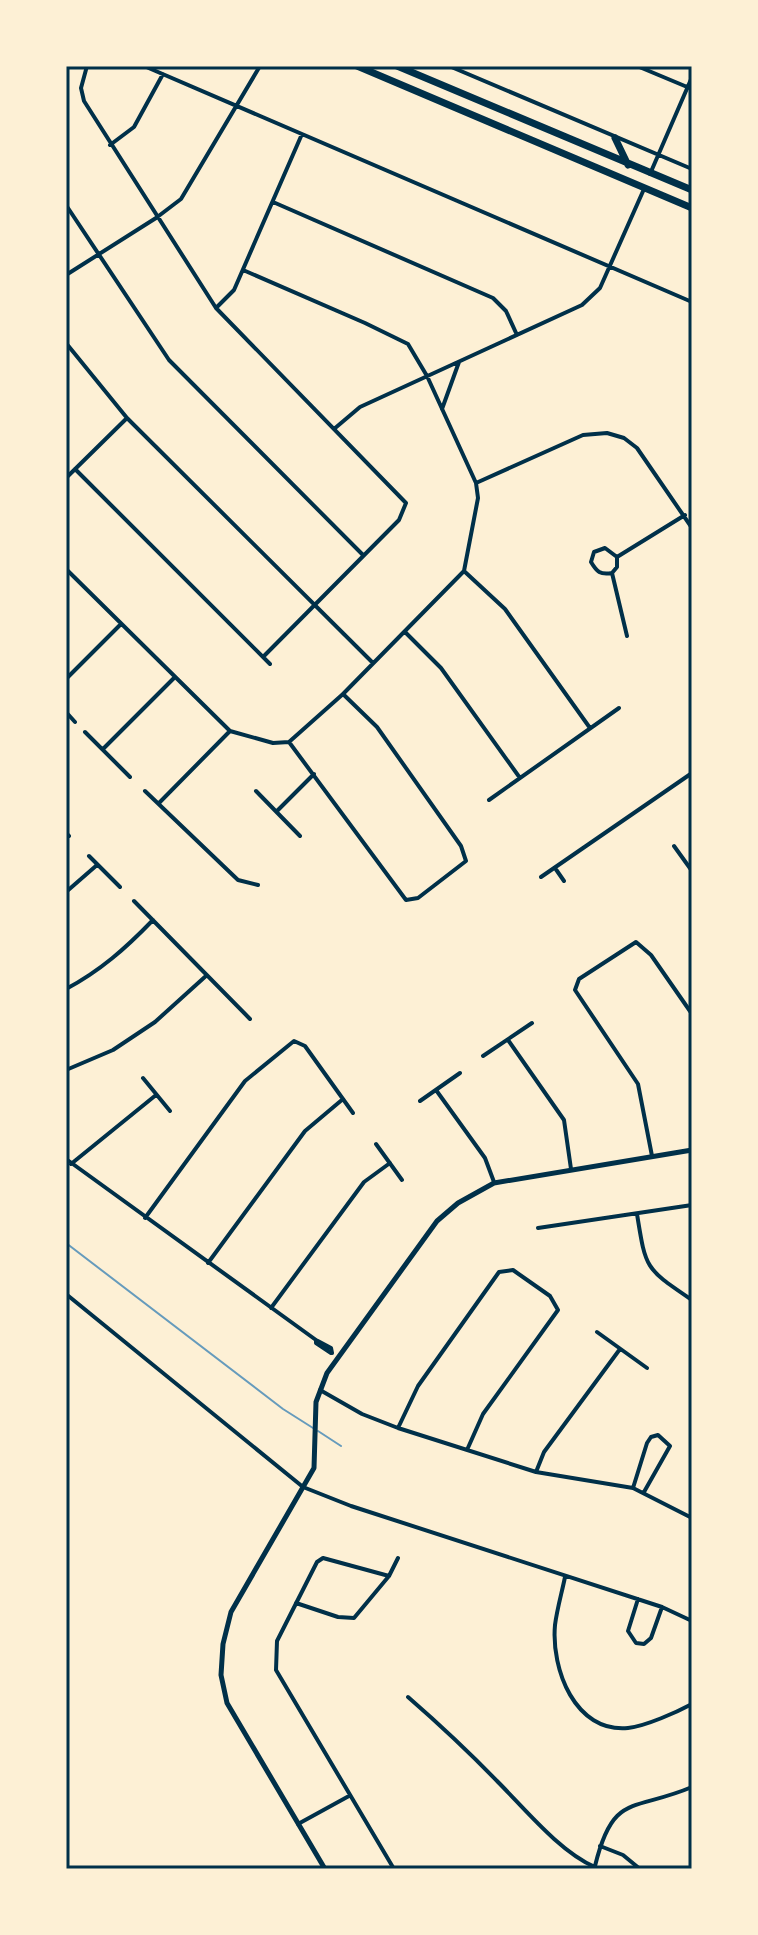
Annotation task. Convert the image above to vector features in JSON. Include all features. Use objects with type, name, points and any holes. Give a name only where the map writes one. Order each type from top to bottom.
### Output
[{"type":"highway","points":[[357,66],[692,208]]},
{"type":"highway","points":[[397,66],[692,190]]},
{"type":"highway","points":[[615,138],[628,165]]},
{"type":"street","points":[[87,66],[81,88],[84,101],[216,308],[406,503],[399,520],[263,657]]},
{"type":"street","points":[[144,66],[692,302]]},
{"type":"street","points":[[66,275],[181,199],[260,66]]},
{"type":"street","points":[[449,66],[692,169]]},
{"type":"street","points":[[637,66],[690,89]]},
{"type":"street","points":[[110,145],[134,127],[163,74]]},
{"type":"street","points":[[650,174],[690,89],[692,77]]},
{"type":"street","points":[[216,308],[234,290],[302,134]]},
{"type":"street","points":[[334,429],[360,407],[582,305],[600,288],[644,189]]},
{"type":"street","points":[[273,202],[493,298],[506,311],[517,335]]},
{"type":"street","points":[[66,205],[169,360],[363,555]]},
{"type":"street","points":[[67,570],[230,731],[273,743],[289,742],[343,694],[464,571],[478,498],[476,483],[427,376],[408,344],[243,270]]},
{"type":"street","points":[[66,343],[127,418],[373,663]]},
{"type":"street","points":[[442,409],[459,362]]},
{"type":"street","points":[[66,478],[127,418]]},
{"type":"street","points":[[476,483],[583,435],[607,433],[624,438],[637,448],[692,528]]},
{"type":"street","points":[[75,469],[270,664]]},
{"type":"street","points":[[617,557],[685,515]]},
{"type":"street","points":[[605,548],[617,557],[617,567],[612,573],[604,575],[597,572],[591,562],[594,552],[605,548]]},
{"type":"street","points":[[464,571],[505,609],[590,728]]},
{"type":"street","points":[[612,573],[627,636]]},
{"type":"street","points":[[66,679],[121,624]]},
{"type":"street","points":[[405,632],[441,668],[520,778]]},
{"type":"street","points":[[103,749],[175,677]]},
{"type":"street","points":[[289,742],[406,900],[418,898],[466,861],[461,846],[377,727],[343,694]]},
{"type":"street","points":[[489,800],[619,708]]},
{"type":"street","points":[[66,712],[75,722]]},
{"type":"street","points":[[159,803],[230,731]]},
{"type":"street","points":[[85,732],[130,777]]},
{"type":"street","points":[[541,877],[692,773]]},
{"type":"street","points":[[277,811],[314,774]]},
{"type":"street","points":[[145,791],[238,880],[258,885]]},
{"type":"street","points":[[256,791],[300,836]]},
{"type":"street","points":[[674,846],[692,871]]},
{"type":"street","points":[[89,856],[120,887]]},
{"type":"street","points":[[66,892],[97,865]]},
{"type":"street","points":[[555,868],[564,881]]},
{"type":"street","points":[[134,901],[250,1019]]},
{"type":"street","points":[[66,989],[89,977],[123,951],[153,920]]},
{"type":"street","points":[[652,1156],[638,1084],[575,990],[579,979],[636,942],[651,955],[692,1014]]},
{"type":"street","points":[[66,1070],[113,1050],[155,1022],[207,975]]},
{"type":"street","points":[[483,1056],[532,1023]]},
{"type":"street","points":[[508,1040],[564,1120],[571,1169]]},
{"type":"street","points":[[145,1218],[245,1081],[294,1041],[305,1046],[353,1113]]},
{"type":"street","points":[[420,1101],[460,1073]]},
{"type":"street","points":[[143,1078],[170,1111]]},
{"type":"street","points":[[436,1090],[485,1158],[494,1183]]},
{"type":"street","points":[[71,1164],[156,1095]]},
{"type":"street","points":[[208,1263],[305,1131],[343,1099]]},
{"type":"street","points":[[376,1144],[402,1180]]},
{"type":"street","points":[[325,1869],[227,1703],[221,1675],[223,1644],[231,1612],[314,1468],[318,1389],[335,1355],[437,1221],[458,1203],[494,1183],[692,1150]]},
{"type":"street","points":[[66,1159],[335,1355]]},
{"type":"street","points":[[271,1308],[364,1182],[390,1163]]},
{"type":"street","points":[[538,1228],[692,1205]]},
{"type":"street","points":[[637,1214],[644,1259],[655,1275],[692,1300]]},
{"type":"street","points":[[398,1428],[418,1386],[499,1272],[513,1270],[550,1296],[558,1310],[483,1414],[467,1450]]},
{"type":"street","points":[[66,1294],[303,1487],[351,1506],[662,1607],[692,1621]]},
{"type":"street","points":[[597,1332],[647,1368]]},
{"type":"street","points":[[536,1472],[544,1452],[620,1349]]},
{"type":"street","points":[[318,1389],[362,1414],[398,1428],[536,1472],[633,1488],[692,1518]]},
{"type":"street","points":[[633,1488],[647,1443],[651,1437],[658,1435],[670,1446],[644,1492]]},
{"type":"street","points":[[389,1576],[323,1558],[314,1568],[277,1641],[276,1670],[394,1869]]},
{"type":"street","points":[[296,1603],[338,1617],[354,1618],[389,1576],[398,1558]]},
{"type":"street","points":[[565,1576],[555,1627],[560,1673],[572,1703],[601,1724],[628,1728],[692,1704]]},
{"type":"street","points":[[638,1599],[628,1631],[636,1643],[644,1644],[651,1638],[662,1607]]},
{"type":"street","points":[[408,1697],[452,1735],[540,1824],[595,1868],[611,1819],[624,1809],[692,1787]]},
{"type":"street","points":[[298,1824],[349,1796]]},
{"type":"street","points":[[600,1846],[623,1855],[640,1869]]},
{"type":"waterway","points":[[66,1243],[283,1409],[313,1428]]},
{"type":"waterway","points":[[318,1431],[341,1446]]}]
